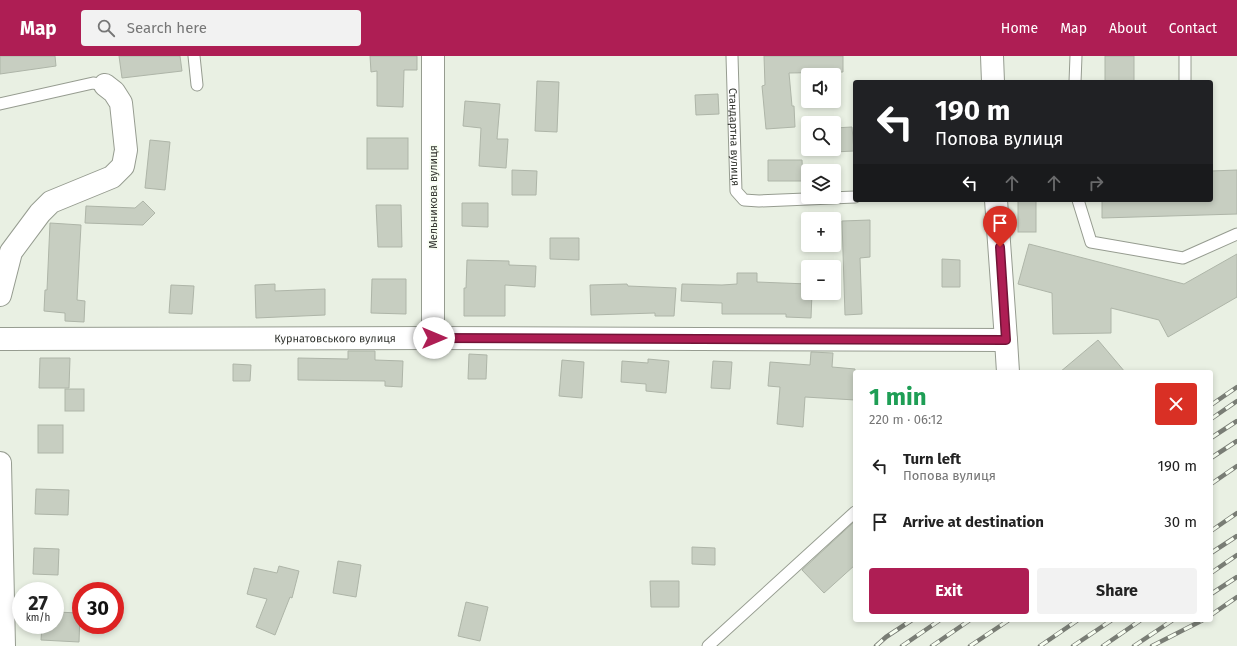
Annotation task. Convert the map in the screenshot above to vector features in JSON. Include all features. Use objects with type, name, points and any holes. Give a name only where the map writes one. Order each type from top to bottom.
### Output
[{"type":"street","name":"Мельникова вулиця","points":[[433,56],[434,338]]},
{"type":"street","points":[[992,56],[993,80]]},
{"type":"street","points":[[0,295],[11,252],[40,213],[51,202],[112,178],[123,166],[126,150],[122,103],[114,92],[105,85]]},
{"type":"street","points":[[996,202],[1008,370]]},
{"type":"street","name":"Курнатовського вулиця","points":[[0,340],[434,338],[1006,340]]},
{"type":"street","points":[[0,463],[3,640]]},
{"type":"lane","points":[[194,56],[197,85]]},
{"type":"lane","name":"Стандартна вулиця","points":[[732,56],[736,191],[744,200],[759,202],[853,197]]},
{"type":"lane","points":[[1075,80],[1076,56]]},
{"type":"lane","points":[[1184,56],[1185,80]]},
{"type":"lane","points":[[0,104],[93,83],[105,85]]},
{"type":"lane","points":[[1079,202],[1091,242],[1183,258],[1237,234]]},
{"type":"lane","points":[[708,646],[853,514]]},
{"type":"building","points":[[0,56],[55,56],[56,66],[0,74]]},
{"type":"building","points":[[119,56],[180,56],[182,71],[122,78]]},
{"type":"building","points":[[370,56],[417,56],[417,70],[404,70],[403,107],[377,106],[377,71],[371,72]]},
{"type":"building","points":[[764,56],[843,56],[843,72],[841,72],[841,68],[801,68],[801,73],[789,73],[792,106],[794,106],[795,127],[766,129],[762,86],[765,85]]},
{"type":"building","points":[[1105,56],[1134,56],[1134,80],[1105,80]]},
{"type":"building","points":[[537,81],[559,82],[557,132],[535,131]]},
{"type":"building","points":[[718,94],[719,114],[696,115],[695,95]]},
{"type":"building","points":[[465,101],[500,104],[497,139],[508,139],[506,168],[479,166],[481,128],[463,126]]},
{"type":"building","points":[[852,127],[853,151],[841,152],[841,128]]},
{"type":"building","points":[[367,138],[408,138],[408,169],[367,169]]},
{"type":"building","points":[[150,140],[170,142],[165,190],[145,188]]},
{"type":"building","points":[[768,160],[802,160],[801,181],[768,181]]},
{"type":"building","points":[[512,170],[537,171],[536,195],[512,195]]},
{"type":"building","points":[[1237,170],[1237,214],[1102,218],[1102,202],[1213,202],[1213,171]]},
{"type":"building","points":[[143,201],[155,213],[143,225],[85,223],[86,206],[135,208]]},
{"type":"building","points":[[1018,202],[1036,202],[1036,232],[1018,232]]},
{"type":"building","points":[[462,203],[488,203],[488,227],[462,226]]},
{"type":"building","points":[[376,205],[401,205],[402,247],[378,247]]},
{"type":"building","points":[[870,220],[870,257],[860,258],[862,314],[845,315],[842,221]]},
{"type":"building","points":[[50,223],[81,225],[77,300],[85,301],[84,322],[65,321],[65,313],[44,311],[45,290],[47,290]]},
{"type":"building","points":[[550,238],[579,238],[579,260],[550,259]]},
{"type":"building","points":[[1029,244],[1184,284],[1237,254],[1237,297],[1168,337],[1159,320],[1111,308],[1111,333],[1053,334],[1052,293],[1018,284]]},
{"type":"building","points":[[942,259],[960,260],[960,287],[942,287]]},
{"type":"building","points":[[467,260],[509,261],[509,265],[536,266],[535,287],[505,285],[505,316],[464,316],[464,288],[466,288]]},
{"type":"building","points":[[737,273],[757,273],[757,282],[801,284],[801,300],[812,300],[811,318],[786,317],[786,314],[722,314],[722,303],[681,301],[682,284],[737,284]]},
{"type":"building","points":[[372,279],[406,279],[406,314],[371,313]]},
{"type":"building","points":[[275,284],[275,291],[325,289],[325,315],[256,318],[255,285]]},
{"type":"building","points":[[627,284],[628,286],[676,288],[674,316],[655,316],[655,313],[591,315],[590,285]]},
{"type":"building","points":[[171,285],[194,286],[192,314],[169,313]]},
{"type":"building","points":[[1098,340],[1123,370],[1062,370]]},
{"type":"building","points":[[348,351],[375,351],[375,360],[403,361],[402,387],[385,386],[385,381],[298,380],[298,358],[348,359]]},
{"type":"building","points":[[811,352],[833,353],[832,367],[855,369],[853,370],[853,400],[805,397],[803,427],[777,424],[780,387],[768,386],[770,362],[810,365]]},
{"type":"building","points":[[469,354],[487,355],[486,379],[468,379]]},
{"type":"building","points":[[40,358],[70,358],[69,388],[39,388]]},
{"type":"building","points":[[648,359],[669,361],[666,393],[646,391],[646,384],[621,382],[622,361],[648,363]]},
{"type":"building","points":[[562,360],[584,362],[582,398],[559,396]]},
{"type":"building","points":[[713,361],[732,362],[730,389],[711,388]]},
{"type":"building","points":[[233,364],[251,365],[250,381],[233,381]]},
{"type":"building","points":[[65,389],[84,389],[84,411],[65,411]]},
{"type":"building","points":[[38,425],[63,425],[63,453],[38,453]]},
{"type":"building","points":[[36,489],[69,490],[68,515],[35,514]]},
{"type":"building","points":[[853,523],[853,567],[824,593],[802,570]]},
{"type":"building","points":[[692,547],[715,548],[715,565],[692,564]]},
{"type":"building","points":[[34,548],[59,549],[58,575],[33,574]]},
{"type":"building","points":[[338,561],[361,565],[356,597],[333,593]]},
{"type":"building","points":[[279,566],[299,571],[292,598],[290,597],[275,635],[256,627],[267,599],[247,594],[254,568],[277,573]]},
{"type":"building","points":[[650,581],[679,581],[679,607],[651,607]]},
{"type":"building","points":[[466,602],[488,607],[480,641],[458,636]]},
{"type":"building","points":[[64,612],[72,613],[72,634],[79,634],[79,642],[41,640],[41,634],[64,634]]},
{"type":"railway","points":[[1213,404],[1237,387]]},
{"type":"railway","points":[[1213,418],[1237,401]]},
{"type":"railway","points":[[1213,437],[1237,421]]},
{"type":"railway","points":[[1213,457],[1237,441]]},
{"type":"railway","points":[[1213,483],[1237,466]]},
{"type":"railway","points":[[1213,530],[1237,513]]},
{"type":"railway","points":[[1213,552],[1237,536]]},
{"type":"railway","points":[[1213,572],[1237,555]]},
{"type":"railway","points":[[1213,593],[1237,577]]},
{"type":"railway","points":[[1213,614],[1237,597]]},
{"type":"railway","points":[[876,646],[886,637],[909,622]]},
{"type":"railway","points":[[902,646],[937,622]]},
{"type":"railway","points":[[932,646],[967,622]]},
{"type":"railway","points":[[970,646],[1006,622]]},
{"type":"railway","points":[[1040,646],[1075,622]]},
{"type":"railway","points":[[1073,646],[1109,622]]},
{"type":"railway","points":[[1103,646],[1138,622]]},
{"type":"railway","points":[[1134,646],[1170,622]]},
{"type":"railway","points":[[1152,646],[1199,622]]},
{"type":"route","points":[[434,338],[1006,340],[1000,247]]}]
